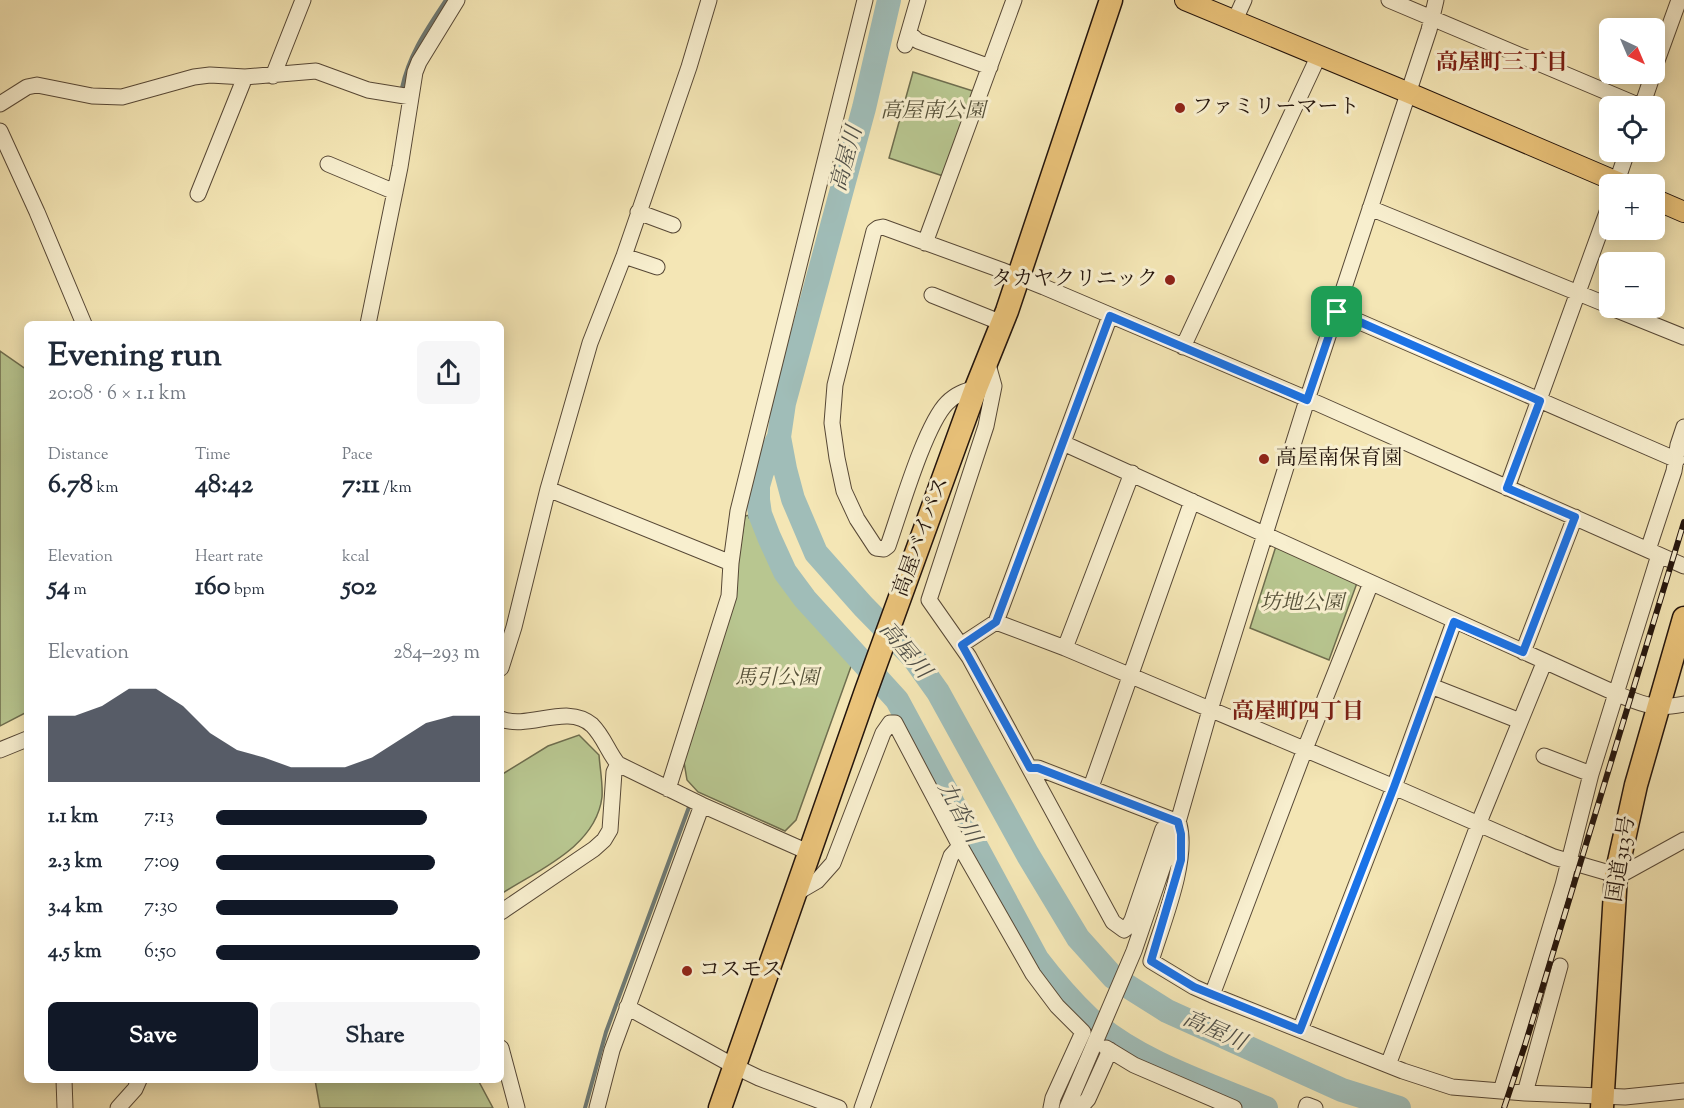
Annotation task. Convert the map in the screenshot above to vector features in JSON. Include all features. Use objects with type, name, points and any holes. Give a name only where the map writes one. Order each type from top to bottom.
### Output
[{"type":"highway","name":"高屋バイパス","points":[[720,1108],[808,852],[1018,278],[1112,0]]},
{"type":"highway","name":"国道313号","points":[[1602,1101],[1616,875],[1636,785],[1684,618]]},
{"type":"main road","points":[[1185,0],[1599,176]]},
{"type":"main road","points":[[1665,204],[1684,212]]},
{"type":"street","points":[[273,76],[303,0]]},
{"type":"street","points":[[369,321],[419,62],[457,0]]},
{"type":"street","points":[[504,659],[548,489],[590,343],[624,256],[689,67],[709,0]]},
{"type":"street","points":[[668,789],[727,604],[738,511],[865,0]]},
{"type":"street","points":[[918,0],[907,39],[990,67]]},
{"type":"street","points":[[925,243],[1014,0]]},
{"type":"street","points":[[1236,20],[1244,0]]},
{"type":"street","points":[[1389,0],[1617,96]]},
{"type":"street","points":[[1067,1108],[1134,951],[1178,822],[1210,710],[1307,400],[1408,93],[1436,0]]},
{"type":"street","points":[[1665,40],[1679,0]]},
{"type":"street","points":[[1183,346],[1319,55]]},
{"type":"street","points":[[0,104],[27,87],[37,85],[92,96],[122,96],[194,77],[273,76],[316,71],[368,90],[411,97]]},
{"type":"street","points":[[198,194],[245,77]]},
{"type":"street","points":[[0,131],[83,321]]},
{"type":"street","points":[[328,164],[395,192]]},
{"type":"street","points":[[1370,208],[1599,302]]},
{"type":"street","points":[[638,212],[673,225]]},
{"type":"street","points":[[976,388],[959,393],[946,404],[928,434],[888,546],[884,549],[876,548],[857,519],[844,491],[832,423],[835,385],[874,231],[883,227],[1018,278],[1183,346],[1684,566]]},
{"type":"street","points":[[1507,488],[1599,235]]},
{"type":"street","points":[[624,256],[657,267]]},
{"type":"street","points":[[932,295],[1002,323]]},
{"type":"street","points":[[1337,312],[1677,460]]},
{"type":"street","points":[[962,645],[996,622],[1110,316]]},
{"type":"street","points":[[1637,318],[1684,338]]},
{"type":"street","points":[[987,362],[994,386],[984,434],[929,600],[962,645],[1113,922],[1119,928],[1124,930],[1132,920],[1163,829],[1178,822]]},
{"type":"street","points":[[1501,1091],[1563,885],[1591,774],[1617,694],[1684,427]]},
{"type":"street","points":[[1063,443],[1544,663],[1617,694],[1658,708],[1684,704]]},
{"type":"street","points":[[1065,648],[1132,474]]},
{"type":"street","points":[[548,489],[731,562]]},
{"type":"street","points":[[1091,787],[1192,501]]},
{"type":"street","points":[[1523,652],[1575,517]]},
{"type":"street","points":[[1212,995],[1305,749],[1371,583]]},
{"type":"street","points":[[996,622],[1065,648],[1305,749],[1554,857],[1616,875],[1626,872],[1684,840]]},
{"type":"street","points":[[1300,1030],[1394,787],[1454,622]]},
{"type":"street","points":[[1388,1065],[1479,825],[1544,663]]},
{"type":"street","points":[[1431,686],[1520,721]]},
{"type":"street","points":[[504,720],[518,722],[562,716],[590,723],[608,746],[618,764],[702,805],[808,852]]},
{"type":"street","points":[[793,895],[817,881],[833,863],[883,733],[890,723],[895,723],[960,846],[1033,974],[1057,1006],[1097,1041],[1134,1065],[1234,1108]]},
{"type":"street","points":[[0,750],[24,740]]},
{"type":"street","points":[[1544,756],[1591,774]]},
{"type":"street","points":[[504,910],[604,840],[610,830],[614,772],[618,764]]},
{"type":"street","points":[[1030,768],[1038,768],[1091,787],[1178,822]]},
{"type":"street","points":[[597,1108],[612,1050],[702,805]]},
{"type":"street","points":[[1178,822],[1181,834],[1181,860],[1151,961],[1194,987],[1388,1065],[1452,1087],[1602,1101],[1684,1091]]},
{"type":"street","points":[[862,1108],[951,856],[960,846]]},
{"type":"street","points":[[1525,1093],[1560,966]]},
{"type":"street","points":[[627,1007],[759,1078],[839,1108]]},
{"type":"street","points":[[1051,1108],[1053,1098],[1097,1041]]},
{"type":"street","points":[[1080,1108],[1089,1099],[1097,1041]]},
{"type":"street","points":[[504,1059],[518,1108]]},
{"type":"street","points":[[64,1083],[65,1108]]},
{"type":"street","points":[[118,1108],[138,1083]]},
{"type":"street","points":[[1306,1108],[1307,1105],[1315,1108]]},
{"type":"green space","name":"高屋南公園","points":[[913,72],[973,91],[943,176],[889,158]]},
{"type":"green space","points":[[0,351],[24,368],[24,714],[0,726]]},
{"type":"green space","name":"馬引公園","points":[[756,514],[762,543],[784,584],[853,661],[796,820],[785,831],[698,792],[687,780],[683,756],[732,601],[745,516]]},
{"type":"green space","name":"坊地公園","points":[[1276,546],[1357,583],[1329,660],[1250,628]]},
{"type":"green space","points":[[579,735],[599,755],[602,797],[597,815],[589,830],[563,855],[504,892],[504,773],[548,746]]},
{"type":"green space","points":[[316,1083],[480,1083],[493,1108],[320,1108]]},
{"type":"waterway","points":[[402,88],[414,53],[446,0]]},
{"type":"waterway","name":"高屋川","points":[[889,0],[864,108],[784,403],[779,437],[793,499],[816,553],[913,657],[938,692],[1028,855],[1078,938],[1113,977],[1167,1011],[1342,1090],[1399,1108]]},
{"type":"waterway","name":"九沓川","points":[[779,437],[762,472],[758,486],[758,500],[760,514],[785,572],[805,599],[897,700],[1037,959],[1089,1018],[1128,1047],[1173,1070],[1266,1108]]},
{"type":"waterway","points":[[750,517],[752,499],[758,486]]},
{"type":"waterway","points":[[585,1108],[606,1032],[689,807]]},
{"type":"railway","points":[[1504,1108],[1684,522]]},
{"type":"place","name":"ファミリーマート","points":[[1180,108]]},
{"type":"place","name":"タカヤクリニック","points":[[1170,280]]},
{"type":"place","name":"高屋南保育園","points":[[1264,459]]},
{"type":"place","name":"コスモス","points":[[687,971]]},
{"type":"district","name":"高屋町三丁目","points":[[1502,64]]},
{"type":"district","name":"高屋町四丁目","points":[[1298,713]]},
{"type":"route","points":[[1337,312],[1540,401],[1507,488],[1575,517],[1523,652],[1454,622],[1394,787],[1300,1030],[1194,987],[1151,961],[1181,860],[1181,834],[1178,822],[1091,787],[1038,768],[1030,768],[962,645],[996,622],[1110,316],[1307,400],[1337,312]]}]
